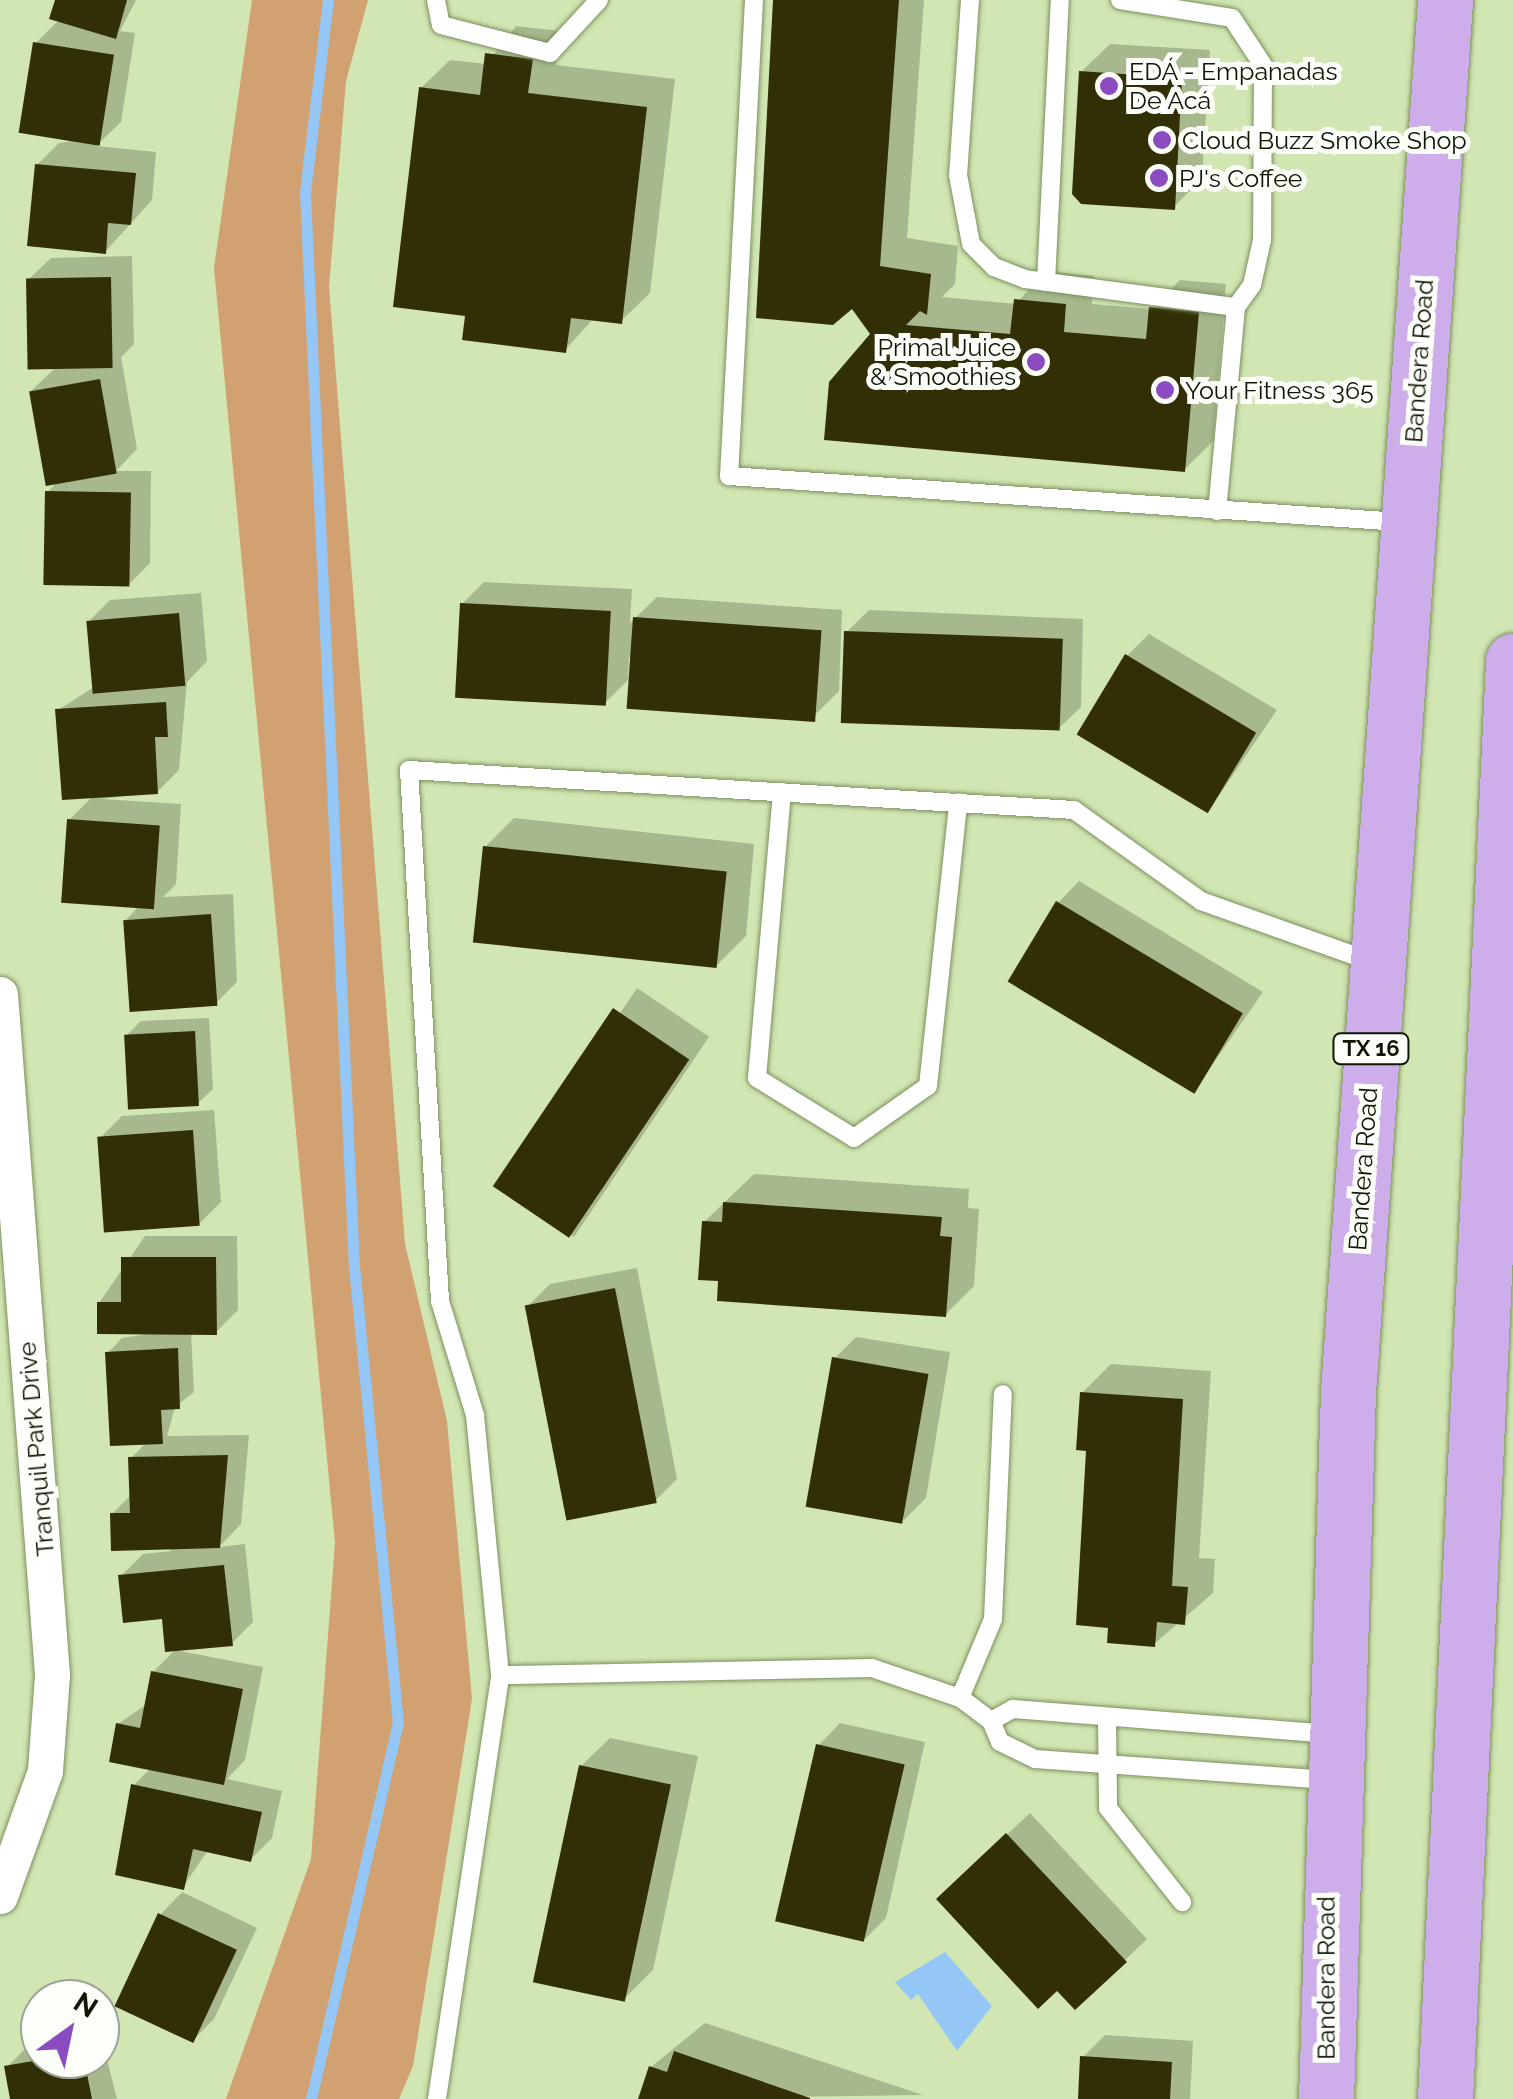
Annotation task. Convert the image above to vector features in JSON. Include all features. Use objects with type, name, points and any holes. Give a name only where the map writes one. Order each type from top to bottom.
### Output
[{"type":"main road","name":"Bandera Road","points":[[1326,2099],[1330,1757],[1377,964],[1445,0]]},
{"type":"main road","points":[[1445,2099],[1513,661]]},
{"type":"street","name":"Tranquil Park Drive","points":[[0,994],[52,1675],[45,1771],[0,1896]]},
{"type":"lane","points":[[436,0],[441,25],[550,52],[598,0]]},
{"type":"lane","points":[[754,0],[730,476],[1407,523]]},
{"type":"lane","points":[[970,0],[959,212],[994,267],[1046,282],[1236,307]]},
{"type":"lane","points":[[1046,282],[1060,0]]},
{"type":"lane","points":[[1120,0],[1232,18],[1263,65],[1262,240],[1236,307],[1218,511]]},
{"type":"lane","points":[[437,2099],[500,1675],[475,1415],[440,1301],[410,770],[1074,810],[1201,900],[1377,964]]},
{"type":"lane","points":[[782,792],[757,1078],[854,1138],[928,1086],[958,803]]},
{"type":"lane","points":[[960,1698],[993,1619],[1003,1394]]},
{"type":"lane","points":[[500,1675],[872,1668],[960,1698],[991,1721],[1000,1742],[1035,1759],[1106,1768],[1330,1757]]},
{"type":"lane","points":[[991,1721],[1013,1709],[1107,1720],[1330,1757]]},
{"type":"lane","points":[[1107,1720],[1108,1808],[1182,1902]]},
{"type":"shaded area","points":[[252,0],[368,0],[346,81],[329,287],[405,1244],[447,1421],[472,1699],[413,2066],[399,2099],[226,2099],[311,1859],[335,1543],[214,268]]},
{"type":"water","points":[[945,1952],[992,2006],[957,2051],[918,1994],[911,2000],[895,1982]]},
{"type":"building","points":[[55,0],[127,0],[116,39],[49,19]]},
{"type":"building","points":[[773,0],[899,0],[880,266],[931,274],[927,315],[920,311],[906,325],[1010,334],[1014,299],[1066,304],[1064,332],[1146,339],[1149,307],[1199,312],[1185,472],[824,440],[829,382],[870,334],[852,309],[833,325],[756,318]]},
{"type":"building","points":[[33,42],[114,55],[100,146],[19,133]]},
{"type":"building","points":[[485,53],[533,59],[528,93],[647,107],[622,324],[571,318],[566,353],[462,340],[465,316],[393,307],[419,87],[480,95]]},
{"type":"building","points":[[1079,71],[1182,78],[1175,210],[1081,204],[1072,194]]},
{"type":"building","points":[[35,164],[136,173],[131,225],[108,223],[106,254],[27,246]]},
{"type":"building","points":[[111,277],[113,368],[28,369],[26,278]]},
{"type":"building","points":[[100,379],[117,474],[46,486],[29,392]]},
{"type":"building","points":[[45,491],[131,493],[129,586],[43,585]]},
{"type":"building","points":[[460,603],[611,611],[606,706],[455,698]]},
{"type":"building","points":[[179,613],[185,686],[93,694],[86,621]]},
{"type":"building","points":[[633,617],[822,630],[815,722],[627,709]]},
{"type":"building","points":[[844,631],[1063,639],[1060,731],[841,723]]},
{"type":"building","points":[[1125,654],[1256,733],[1208,813],[1077,735]]},
{"type":"building","points":[[166,702],[168,737],[155,737],[158,794],[62,800],[55,709]]},
{"type":"building","points":[[67,819],[160,825],[154,909],[61,903]]},
{"type":"building","points":[[483,846],[727,872],[717,968],[473,942]]},
{"type":"building","points":[[1056,901],[1243,1013],[1194,1094],[1008,982]]},
{"type":"building","points":[[211,914],[217,1006],[130,1012],[123,920]]},
{"type":"building","points":[[613,1008],[689,1059],[569,1238],[493,1186]]},
{"type":"building","points":[[195,1031],[199,1106],[128,1110],[124,1035]]},
{"type":"building","points":[[193,1130],[200,1226],[104,1232],[97,1137]]},
{"type":"building","points":[[723,1202],[942,1217],[940,1236],[952,1237],[946,1317],[717,1301],[718,1281],[698,1280],[702,1221],[722,1222]]},
{"type":"building","points":[[121,1257],[216,1257],[217,1335],[97,1334],[97,1302],[121,1302]]},
{"type":"building","points":[[615,1288],[657,1503],[566,1521],[525,1306]]},
{"type":"building","points":[[178,1348],[180,1409],[161,1410],[163,1444],[110,1446],[105,1352]]},
{"type":"building","points":[[832,1357],[929,1374],[902,1524],[806,1507]]},
{"type":"building","points":[[1080,1392],[1183,1399],[1172,1586],[1188,1587],[1185,1625],[1157,1622],[1155,1647],[1107,1643],[1108,1628],[1076,1625],[1086,1451],[1076,1450]]},
{"type":"building","points":[[228,1455],[220,1548],[111,1551],[110,1513],[130,1513],[128,1457]]},
{"type":"building","points":[[224,1565],[233,1646],[165,1652],[162,1619],[123,1623],[118,1575]]},
{"type":"building","points":[[151,1671],[243,1689],[224,1785],[109,1762],[116,1723],[140,1728]]},
{"type":"building","points":[[816,1744],[905,1764],[864,1942],[775,1921]]},
{"type":"building","points":[[579,1765],[671,1785],[625,2002],[533,1982]]},
{"type":"building","points":[[131,1784],[262,1812],[251,1862],[193,1849],[184,1890],[115,1875]]},
{"type":"building","points":[[1006,1833],[1127,1962],[1075,2010],[1057,1991],[1038,2009],[936,1899]]},
{"type":"building","points":[[158,1913],[237,1950],[193,2043],[120,2009],[120,1994]]},
{"type":"building","points":[[674,2051],[810,2099],[638,2099],[649,2066],[667,2072]]},
{"type":"building","points":[[1080,2056],[1172,2062],[1170,2099],[1078,2099]]},
{"type":"building","points":[[20,2063],[20,2079],[88,2079],[92,2099],[10,2099],[4,2066]]},
{"type":"waterway","points":[[311,2099],[398,1723],[354,1268],[305,192],[328,0]]},
{"type":"place","name":"EDÁ - Empanadas De Acá","points":[[1109,86]]},
{"type":"place","name":"Cloud Buzz Smoke Shop","points":[[1162,140]]},
{"type":"place","name":"PJ's Coffee","points":[[1159,178]]},
{"type":"place","name":"Primal Juice & Smoothies","points":[[1036,362]]},
{"type":"place","name":"Your Fitness 365","points":[[1165,390]]}]
